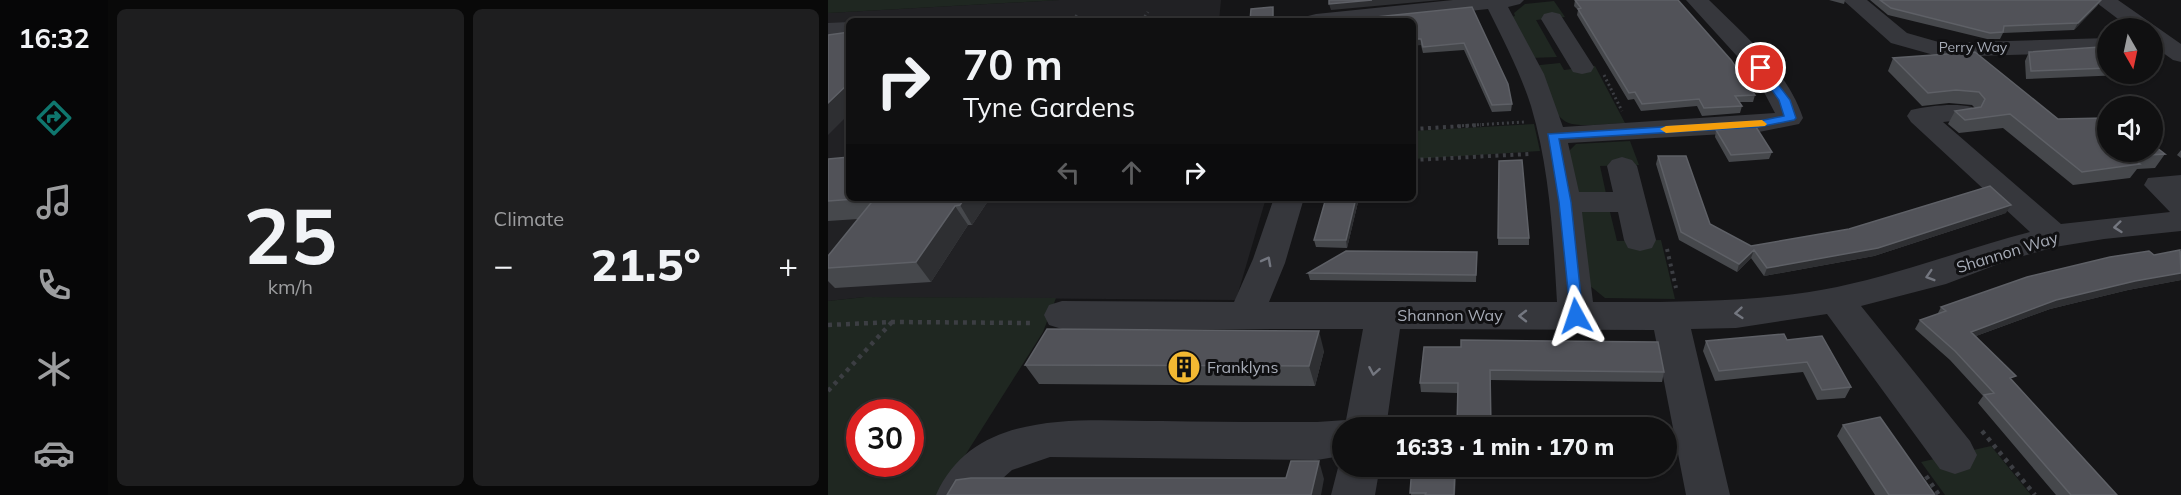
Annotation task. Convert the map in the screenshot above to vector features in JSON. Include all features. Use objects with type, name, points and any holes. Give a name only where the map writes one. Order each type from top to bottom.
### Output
[{"type":"street","points":[[1552,136],[1759,124],[1790,118],[1789,108],[1772,83],[1749,54],[1697,0]]},
{"type":"street","name":"Perry Way","points":[[1854,0],[1899,38],[1941,50],[2097,45]]},
{"type":"street","points":[[2104,0],[2130,18]]},
{"type":"street","points":[[1344,18],[1504,1],[1552,136],[1565,202],[1576,316]]},
{"type":"street","points":[[1526,63],[1580,63],[1552,19]]},
{"type":"street","points":[[828,30],[846,29]]},
{"type":"street","points":[[1963,113],[1920,116],[2054,236]]},
{"type":"street","points":[[1622,166],[1640,240]]},
{"type":"street","points":[[2180,218],[2159,184],[2181,184]]},
{"type":"street","points":[[1247,315],[1263,269],[1268,263],[1288,201]]},
{"type":"street","points":[[1565,202],[1631,202]]},
{"type":"street","name":"Shannon Way","points":[[1062,315],[1670,316],[1736,314],[1836,300],[1924,278],[1997,252],[2054,236],[2180,218]]},
{"type":"street","points":[[1836,300],[1955,455]]},
{"type":"street","points":[[1367,417],[1384,315]]},
{"type":"street","points":[[1670,316],[1708,495]]},
{"type":"street","points":[[958,495],[966,481],[986,461],[1017,446],[1050,439],[1317,441],[1332,439]]},
{"type":"street","points":[[1353,495],[1356,477]]},
{"type":"path","points":[[1144,18],[1148,12]]},
{"type":"path","points":[[1416,129],[1552,136]]},
{"type":"path","points":[[1416,159],[1552,136]]},
{"type":"path","points":[[828,325],[893,322],[1036,323],[1062,315]]},
{"type":"path","points":[[828,392],[893,322]]},
{"type":"shaded area","points":[[828,0],[1059,0],[828,13]]},
{"type":"shaded area","points":[[1059,0],[1221,0],[1219,18],[846,18],[846,201],[1265,201],[1236,300],[865,297],[828,301],[828,13]]},
{"type":"shaded area","points":[[1554,1],[1565,17],[1536,20],[1557,57],[1531,58],[1510,17],[1515,16],[1514,13],[1525,4]]},
{"type":"shaded area","points":[[1560,63],[1564,70],[1595,66],[1625,123],[1574,124],[1558,115],[1536,68],[1540,65]]},
{"type":"shaded area","points":[[1534,124],[1540,151],[1416,159],[1416,131]]},
{"type":"shaded area","points":[[1630,141],[1639,165],[1600,166],[1607,198],[1573,192],[1568,152],[1576,144]]},
{"type":"shaded area","points":[[1580,208],[1609,208],[1617,241],[1661,240],[1675,299],[1605,298],[1584,281]]},
{"type":"shaded area","points":[[865,297],[1056,298],[1043,332],[940,495],[828,495],[828,301]]},
{"type":"shaded area","points":[[1991,446],[2031,495],[1945,495],[1921,462]]},
{"type":"building","points":[[1329,0],[1372,0],[1329,4]]},
{"type":"building","points":[[1575,0],[1678,0],[1731,60],[1755,95],[1735,96],[1742,106],[1704,108],[1699,99],[1642,104],[1635,92],[1629,93],[1578,9],[1581,8]]},
{"type":"building","points":[[1880,0],[2101,0],[2078,23],[2004,26],[2003,32],[1990,33],[1891,8]]},
{"type":"building","points":[[1273,7],[1273,18],[1250,18],[1251,9]]},
{"type":"building","points":[[1472,7],[1508,84],[1512,104],[1492,105],[1464,43],[1423,47],[1421,39],[1416,39],[1416,18],[1331,17],[1376,17]]},
{"type":"building","points":[[846,32],[846,86],[828,103],[828,35]]},
{"type":"building","points":[[2097,47],[2097,68],[2031,71],[2029,52]]},
{"type":"building","points":[[1975,52],[2058,119],[2097,118],[2097,162],[2138,162],[2140,164],[2082,172],[2010,114],[1965,120],[1955,111],[1981,107],[1985,99],[1979,92],[1956,90],[1928,93],[1893,58]]},
{"type":"building","points":[[1756,127],[1772,152],[1731,155],[1716,130]]},
{"type":"building","points":[[1658,156],[1686,156],[1710,224],[1751,246],[1849,229],[1990,186],[2011,205],[1878,248],[1767,268],[1754,250],[1739,264],[1681,232]]},
{"type":"building","points":[[846,157],[846,200],[828,201],[828,159]]},
{"type":"building","points":[[1522,160],[1529,238],[1498,238],[1499,161]]},
{"type":"building","points":[[873,201],[963,201],[960,205],[955,206],[916,262],[828,268],[828,256]]},
{"type":"building","points":[[1325,201],[1355,201],[1346,240],[1314,240]]},
{"type":"building","points":[[2180,250],[2181,273],[2135,281],[2056,300],[1971,332],[2016,376],[2010,378],[2117,495],[2071,495],[1984,395],[1994,393],[1955,351],[1920,320],[1946,311],[1941,307],[2027,277],[2110,257],[2149,251],[2154,255]]},
{"type":"building","points":[[1346,251],[1477,252],[1476,275],[1308,273]]},
{"type":"building","points":[[1047,329],[1319,331],[1309,366],[1025,365]]},
{"type":"building","points":[[1784,334],[1787,340],[1822,336],[1851,387],[1822,390],[1807,362],[1719,371],[1706,341]]},
{"type":"building","points":[[1461,340],[1658,342],[1664,372],[1490,370],[1491,417],[1457,417],[1458,383],[1420,383],[1424,347],[1461,347]]},
{"type":"building","points":[[1880,417],[1935,495],[1889,495],[1843,425]]},
{"type":"building","points":[[1291,461],[1319,461],[1311,495],[947,495],[956,480],[971,478],[1286,478]]},
{"type":"building","points":[[1411,477],[1455,477],[1454,495],[1410,493]]},
{"type":"slow traffic","points":[[1666,129],[1762,124]]},
{"type":"place","name":"Franklyns","points":[[1184,367]]},
{"type":"route","points":[[1576,316],[1565,202],[1552,136],[1759,124],[1790,118],[1789,108],[1761,68]]}]
